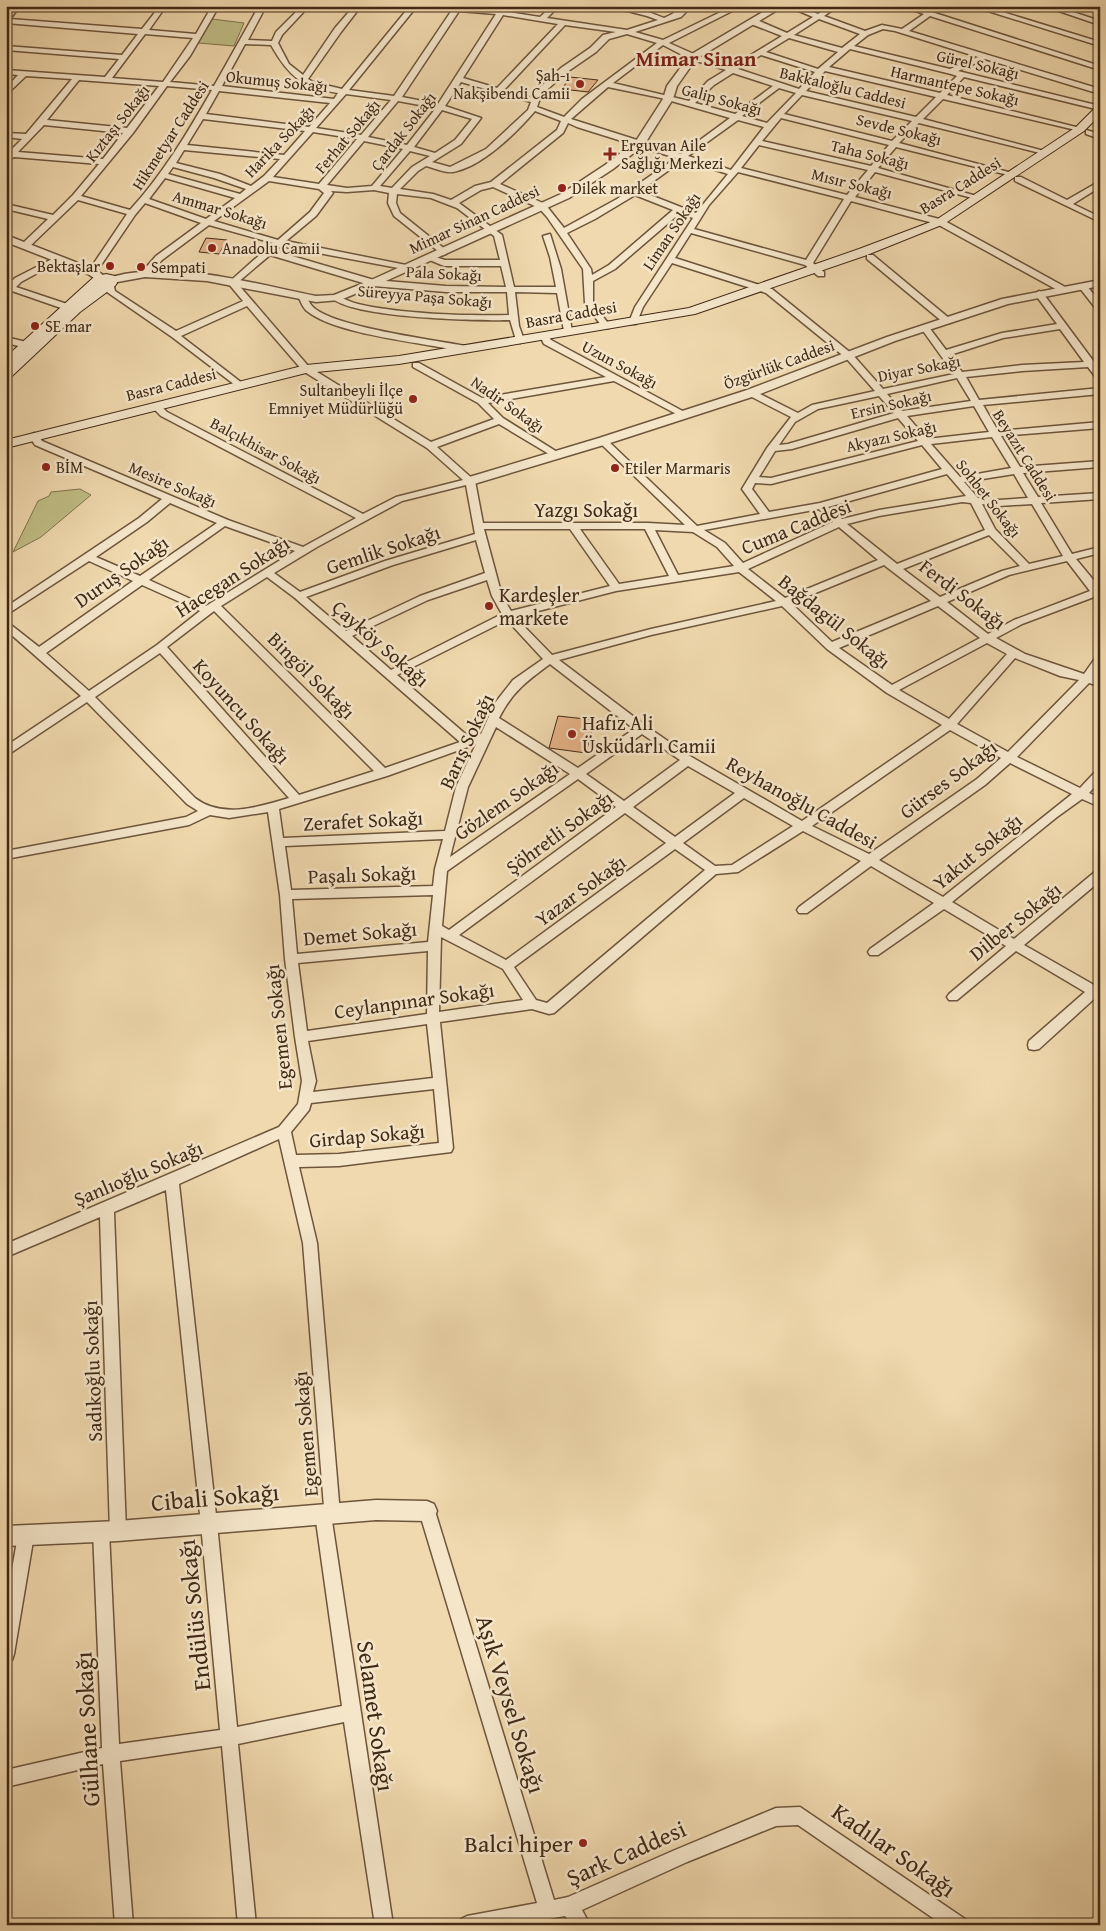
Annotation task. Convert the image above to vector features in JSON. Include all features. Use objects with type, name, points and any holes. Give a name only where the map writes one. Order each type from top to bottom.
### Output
[{"type":"main road","name":"Basra Caddesi","points":[[814,269],[870,257],[944,224],[1015,176],[1044,152],[1090,133],[1100,108]]},
{"type":"main road","name":"Basra Caddesi","points":[[6,444],[36,439],[160,410],[310,372],[416,364],[545,339],[695,317],[814,269],[944,224],[976,197],[1090,133],[1100,120]]},
{"type":"main road","points":[[6,364],[67,307],[103,280]]},
{"type":"main road","points":[[6,374],[76,309],[103,280]]},
{"type":"main road","name":"Basra Caddesi","points":[[160,410],[239,385],[310,372],[399,360],[520,340],[545,339],[568,332],[691,311],[764,289]]},
{"type":"main road","name":"Basra Caddesi","points":[[6,451],[36,439]]},
{"type":"street","points":[[6,21],[17,6]]},
{"type":"street","points":[[125,6],[162,8]]},
{"type":"street","name":"Kıztaşı Sokağı","points":[[26,245],[76,197],[130,131],[186,56],[216,6]]},
{"type":"street","name":"Hikmetyar Caddesi","points":[[103,280],[132,213],[163,175],[182,147],[263,6]]},
{"type":"street","points":[[274,43],[306,6]]},
{"type":"street","points":[[303,80],[338,30],[358,6]]},
{"type":"street","name":"Harika Sokağı","points":[[145,274],[159,258],[267,178],[312,128],[414,6]]},
{"type":"street","name":"Bakkaloğlu Caddesi","points":[[431,6],[564,22],[627,32],[662,42],[693,57],[800,92],[1044,152]]},
{"type":"street","points":[[541,20],[556,6]]},
{"type":"street","points":[[611,6],[649,14],[663,20]]},
{"type":"street","points":[[426,163],[446,170],[461,168],[489,151],[533,105],[538,94],[564,70],[593,50],[606,36],[648,27],[678,15],[689,6]]},
{"type":"street","points":[[454,202],[478,188],[494,184],[560,130],[566,120],[585,101],[662,42],[739,6]]},
{"type":"street","name":"Mimar Sinan Caddesi","points":[[103,280],[145,274],[207,278],[303,298],[336,298],[493,230],[572,191],[609,167],[640,143],[668,99],[672,86],[693,57],[780,6]]},
{"type":"street","points":[[790,6],[865,33],[882,27],[902,31],[1100,92]]},
{"type":"street","points":[[690,104],[711,83],[835,6]]},
{"type":"street","points":[[905,6],[1100,68]]},
{"type":"street","points":[[975,6],[1100,44]]},
{"type":"street","points":[[1047,6],[1100,23]]},
{"type":"street","points":[[1057,16],[1075,6]]},
{"type":"street","points":[[107,80],[162,8]]},
{"type":"street","name":"Ferhat Sokağı","points":[[232,284],[313,214],[329,193],[321,187],[397,98],[456,9]]},
{"type":"street","name":"Çardak Sokağı","points":[[374,188],[409,148],[441,106],[500,14]]},
{"type":"street","points":[[902,31],[929,14]]},
{"type":"street","points":[[6,21],[198,36]]},
{"type":"street","points":[[1043,26],[1050,21]]},
{"type":"street","points":[[500,90],[564,22]]},
{"type":"street","name":"Gürel Sokağı","points":[[754,22],[788,35],[1100,108]]},
{"type":"street","name":"Liman Sokağı","points":[[633,322],[639,307],[706,204],[735,171],[769,126],[800,92],[822,70],[865,33]]},
{"type":"street","points":[[243,42],[274,43]]},
{"type":"street","points":[[274,43],[286,65],[303,80],[318,87],[441,106],[474,116],[478,120],[458,142],[415,169],[394,191],[391,201],[397,214],[443,252]]},
{"type":"street","points":[[6,48],[124,57]]},
{"type":"street","name":"Harmantepe Sokağı","points":[[759,52],[822,70],[942,96],[1090,133]]},
{"type":"street","points":[[951,72],[985,56]]},
{"type":"street","name":"Okumuş Sokağı","points":[[6,72],[217,88],[335,101]]},
{"type":"street","points":[[6,93],[24,74]]},
{"type":"street","points":[[689,230],[814,269],[849,198],[894,144],[962,75]]},
{"type":"street","points":[[9,157],[42,122],[77,78]]},
{"type":"street","name":"Mısır Sokağı","points":[[459,79],[500,90],[566,120],[640,143],[735,171],[914,214],[944,224],[1064,290]]},
{"type":"street","name":"Galip Sokağı","points":[[607,84],[769,126]]},
{"type":"street","points":[[563,232],[587,222],[634,192],[737,118],[778,85]]},
{"type":"street","name":"Sevde Sokağı","points":[[779,115],[1015,176],[1100,220]]},
{"type":"street","points":[[201,116],[312,128],[364,137],[438,156]]},
{"type":"street","points":[[42,122],[130,131]]},
{"type":"street","points":[[6,135],[29,137]]},
{"type":"street","name":"Taha Sokağı","points":[[756,142],[872,169],[976,197]]},
{"type":"street","points":[[182,147],[285,157]]},
{"type":"street","points":[[9,157],[105,162]]},
{"type":"street","points":[[171,164],[217,176],[252,189]]},
{"type":"street","points":[[163,175],[240,197]]},
{"type":"street","points":[[267,178],[347,190],[374,188],[433,196],[454,202],[498,235],[511,291],[515,326],[520,340]]},
{"type":"street","points":[[1068,204],[1100,183]]},
{"type":"street","points":[[494,184],[542,206],[563,232],[587,270],[589,303],[606,326]]},
{"type":"street","points":[[634,192],[698,217]]},
{"type":"street","points":[[76,197],[132,213]]},
{"type":"street","name":"Ammar Sokağı","points":[[144,200],[207,222],[281,243],[406,268]]},
{"type":"street","points":[[6,206],[55,218]]},
{"type":"street","points":[[589,280],[612,267],[679,209]]},
{"type":"street","points":[[547,236],[551,244],[568,332]]},
{"type":"street","points":[[6,238],[59,259],[103,280],[111,292],[175,335],[239,385]]},
{"type":"street","name":"Pala Sokağı","points":[[271,252],[373,283],[446,289],[561,290]]},
{"type":"street","points":[[870,257],[947,320]]},
{"type":"street","points":[[429,258],[444,263],[505,263]]},
{"type":"street","points":[[59,259],[18,280],[8,290],[67,307]]},
{"type":"street","points":[[669,259],[764,289]]},
{"type":"street","points":[[6,276],[18,280]]},
{"type":"street","name":"Özgürlük Caddesi","points":[[470,481],[603,441],[751,393],[947,320],[1006,301],[1083,287],[1100,282]]},
{"type":"street","points":[[232,284],[310,372],[430,446],[470,481]]},
{"type":"street","points":[[1083,287],[1100,308]]},
{"type":"street","name":"Sohbet Sokağı","points":[[764,289],[849,356],[974,499],[991,530],[1026,567]]},
{"type":"street","points":[[1039,294],[1099,375]]},
{"type":"street","points":[[303,298],[303,302],[309,310],[344,325],[370,332],[466,349]]},
{"type":"street","name":"Süreyya Paşa Sokağı","points":[[336,298],[349,305],[364,308],[446,316],[514,317]]},
{"type":"street","points":[[175,335],[248,302]]},
{"type":"street","points":[[944,354],[1002,336],[1061,326]]},
{"type":"street","name":"Beyazıt Caddesi","points":[[925,328],[960,375],[1037,501],[1068,556],[1098,593]]},
{"type":"street","name":"Uzun Sokağı","points":[[545,339],[685,415]]},
{"type":"street","points":[[6,340],[27,344]]},
{"type":"street","name":"Nadir Sokağı","points":[[416,364],[481,401],[500,420],[557,455]]},
{"type":"street","name":"Diyar Sokağı","points":[[772,448],[787,425],[797,416],[815,407],[880,391],[960,375],[1022,368],[1091,364]]},
{"type":"street","points":[[481,401],[615,378]]},
{"type":"street","name":"Ersin Sokağı","points":[[772,448],[789,447],[901,414],[976,403],[1100,391]]},
{"type":"street","points":[[751,393],[797,416]]},
{"type":"street","name":"Balçıkhisar Sokağı","points":[[160,410],[363,518]]},
{"type":"street","points":[[430,446],[500,420]]},
{"type":"street","name":"Akyazı Sokağı","points":[[751,480],[771,481],[924,442],[1062,427],[1100,425]]},
{"type":"street","name":"Mesire Sokağı","points":[[36,439],[224,522],[304,551]]},
{"type":"street","name":"Bağdagül Sokağı","points":[[603,441],[695,529],[720,545],[741,568],[785,603],[831,647],[891,690],[950,725],[1009,758],[1100,803]]},
{"type":"street","points":[[767,517],[748,492],[748,486],[772,448]]},
{"type":"street","points":[[958,480],[1018,470],[1100,464]]},
{"type":"street","name":"Yazgı Sokağı","points":[[478,531],[573,526],[648,526],[695,529],[820,506],[949,470]]},
{"type":"street","name":"Hacegan Sokağı","points":[[6,752],[161,647],[210,607],[304,551],[399,499],[470,481]]},
{"type":"street","name":"Reyhanoğlu Caddesi","points":[[470,481],[478,531],[497,596],[508,615],[550,659],[642,729],[688,760],[802,826],[870,860],[942,904],[1098,991]]},
{"type":"street","name":"Cuma Caddesi","points":[[389,676],[508,615],[616,588],[741,568],[840,523],[879,513],[953,500],[974,499],[999,503],[1100,496]]},
{"type":"street","points":[[6,612],[143,520],[169,499]]},
{"type":"street","name":"Ferdi Sokağı","points":[[820,506],[862,542],[987,638],[1014,652],[1064,673],[1100,682]]},
{"type":"street","name":"Duruş Sokağı","points":[[40,652],[224,522]]},
{"type":"street","points":[[573,526],[616,588]]},
{"type":"street","points":[[648,526],[675,578]]},
{"type":"street","points":[[897,568],[991,530]]},
{"type":"street","name":"Gemlik Sokağı","points":[[299,596],[478,531]]},
{"type":"street","points":[[831,647],[1006,573],[1068,556],[1100,550]]},
{"type":"street","points":[[88,557],[140,581],[210,607]]},
{"type":"street","name":"Barış Sokağı","points":[[446,1148],[433,1018],[434,946],[441,869],[448,835],[462,787],[501,703],[517,683],[550,659],[651,632],[785,603],[886,560]]},
{"type":"street","name":"Çayköy Sokağı","points":[[268,573],[299,596],[468,743]]},
{"type":"street","points":[[344,636],[424,598],[490,575]]},
{"type":"street","points":[[891,690],[1018,622],[1098,593]]},
{"type":"street","name":"Bingöl Sokağı","points":[[210,607],[383,773]]},
{"type":"street","points":[[6,624],[88,696],[190,801],[208,811],[231,814],[273,808],[296,799],[383,773],[484,737]]},
{"type":"street","name":"Koyuncu Sokağı","points":[[161,647],[296,799]]},
{"type":"street","points":[[532,1004],[549,1009],[713,870],[734,869],[828,810],[950,725],[1014,652]]},
{"type":"street","name":"Gürses Sokağı","points":[[803,910],[981,782],[1009,758],[1087,678],[1100,660]]},
{"type":"street","points":[[492,719],[577,773],[713,870]]},
{"type":"street","name":"Gözlem Sokağı","points":[[441,869],[642,729]]},
{"type":"street","name":"Şöhretli Sokağı","points":[[451,935],[688,760]]},
{"type":"street","name":"Yakut Sokağı","points":[[874,952],[942,904],[1053,814],[1081,794],[1100,774]]},
{"type":"street","name":"Yazar Sokağı","points":[[507,966],[744,792]]},
{"type":"street","name":"Egemen Sokağı","points":[[273,808],[286,895],[291,959],[308,1081],[304,1106],[284,1131],[310,1243],[328,1514]]},
{"type":"street","points":[[6,855],[189,821],[208,811]]},
{"type":"street","name":"Zerafet Sokağı","points":[[279,842],[448,835]]},
{"type":"street","name":"Dilber Sokağı","points":[[952,997],[1100,874]]},
{"type":"street","name":"Paşalı Sokağı","points":[[286,895],[439,890]]},
{"type":"street","name":"Demet Sokağı","points":[[435,928],[507,966],[532,1004]]},
{"type":"street","name":"Demet Sokağı","points":[[291,959],[434,946]]},
{"type":"street","points":[[1034,1045],[1098,991]]},
{"type":"street","name":"Ceylanpınar Sokağı","points":[[301,1037],[532,1004]]},
{"type":"street","points":[[306,1098],[439,1083]]},
{"type":"street","name":"Şanlıoğlu Sokağı","points":[[6,1251],[172,1181],[284,1131]]},
{"type":"street","name":"Girdap Sokağı","points":[[291,1161],[339,1160],[446,1148]]},
{"type":"street","name":"Endülüs Sokağı","points":[[172,1181],[209,1524],[247,1925]]},
{"type":"street","name":"Sadıkoğlu Sokağı","points":[[107,1209],[109,1531]]},
{"type":"street","name":"Cibali Sokağı","points":[[16,1535],[109,1531],[376,1510],[427,1510]]},
{"type":"street","name":"Aşık Veysel Sokağı","points":[[427,1510],[548,1911]]},
{"type":"street","name":"Selamet Sokağı","points":[[328,1514],[351,1712],[384,1925]]},
{"type":"street","name":"Gülhane Sokağı","points":[[109,1531],[111,1754],[124,1925]]},
{"type":"street","points":[[6,1654],[16,1535]]},
{"type":"street","points":[[6,1779],[111,1754],[229,1737],[351,1712]]},
{"type":"street","name":"Şark Caddesi","points":[[467,1925],[569,1906],[681,1856],[776,1817],[800,1816]]},
{"type":"street","name":"Kadılar Sokağı","points":[[800,1816],[959,1925]]},
{"type":"street","points":[[569,1906],[580,1925]]},
{"type":"shaded area","points":[[212,19],[244,23],[234,46],[198,43]]},
{"type":"shaded area","points":[[80,489],[91,495],[41,537],[13,552],[38,501],[49,496],[51,492]]},
{"type":"building","name":"Şah-ı Nakşibendi Camii","points":[[570,77],[598,80],[588,92],[562,89]]},
{"type":"building","name":"Anadolu Camii","points":[[206,238],[227,240],[219,254],[199,252]]},
{"type":"building","name":"Hafız Ali Üsküdarlı Camii","points":[[558,716],[595,720],[586,753],[549,748]]},
{"type":"place","name":"Şah-ı Nakşibendi Camii","points":[[580,84]]},
{"type":"place","name":"Erguvan Aile Sağlığı Merkezi","points":[[610,154]]},
{"type":"place","name":"Dilek market","points":[[562,188]]},
{"type":"place","name":"Anadolu Camii","points":[[212,248]]},
{"type":"place","name":"Bektaşlar","points":[[110,266]]},
{"type":"place","name":"Sempati","points":[[141,267]]},
{"type":"place","name":"SE mar","points":[[35,326]]},
{"type":"place","name":"Sultanbeyli İlçe Emniyet Müdürlüğü","points":[[413,399]]},
{"type":"place","name":"BİM","points":[[46,467]]},
{"type":"place","name":"Etiler Marmaris","points":[[615,468]]},
{"type":"place","name":"Kardeşler markete","points":[[489,606]]},
{"type":"place","name":"Hafız Ali Üsküdarlı Camii","points":[[572,734]]},
{"type":"place","name":"Balci hiper","points":[[583,1843]]},
{"type":"district","name":"Mimar Sinan","points":[[696,58]]}]
